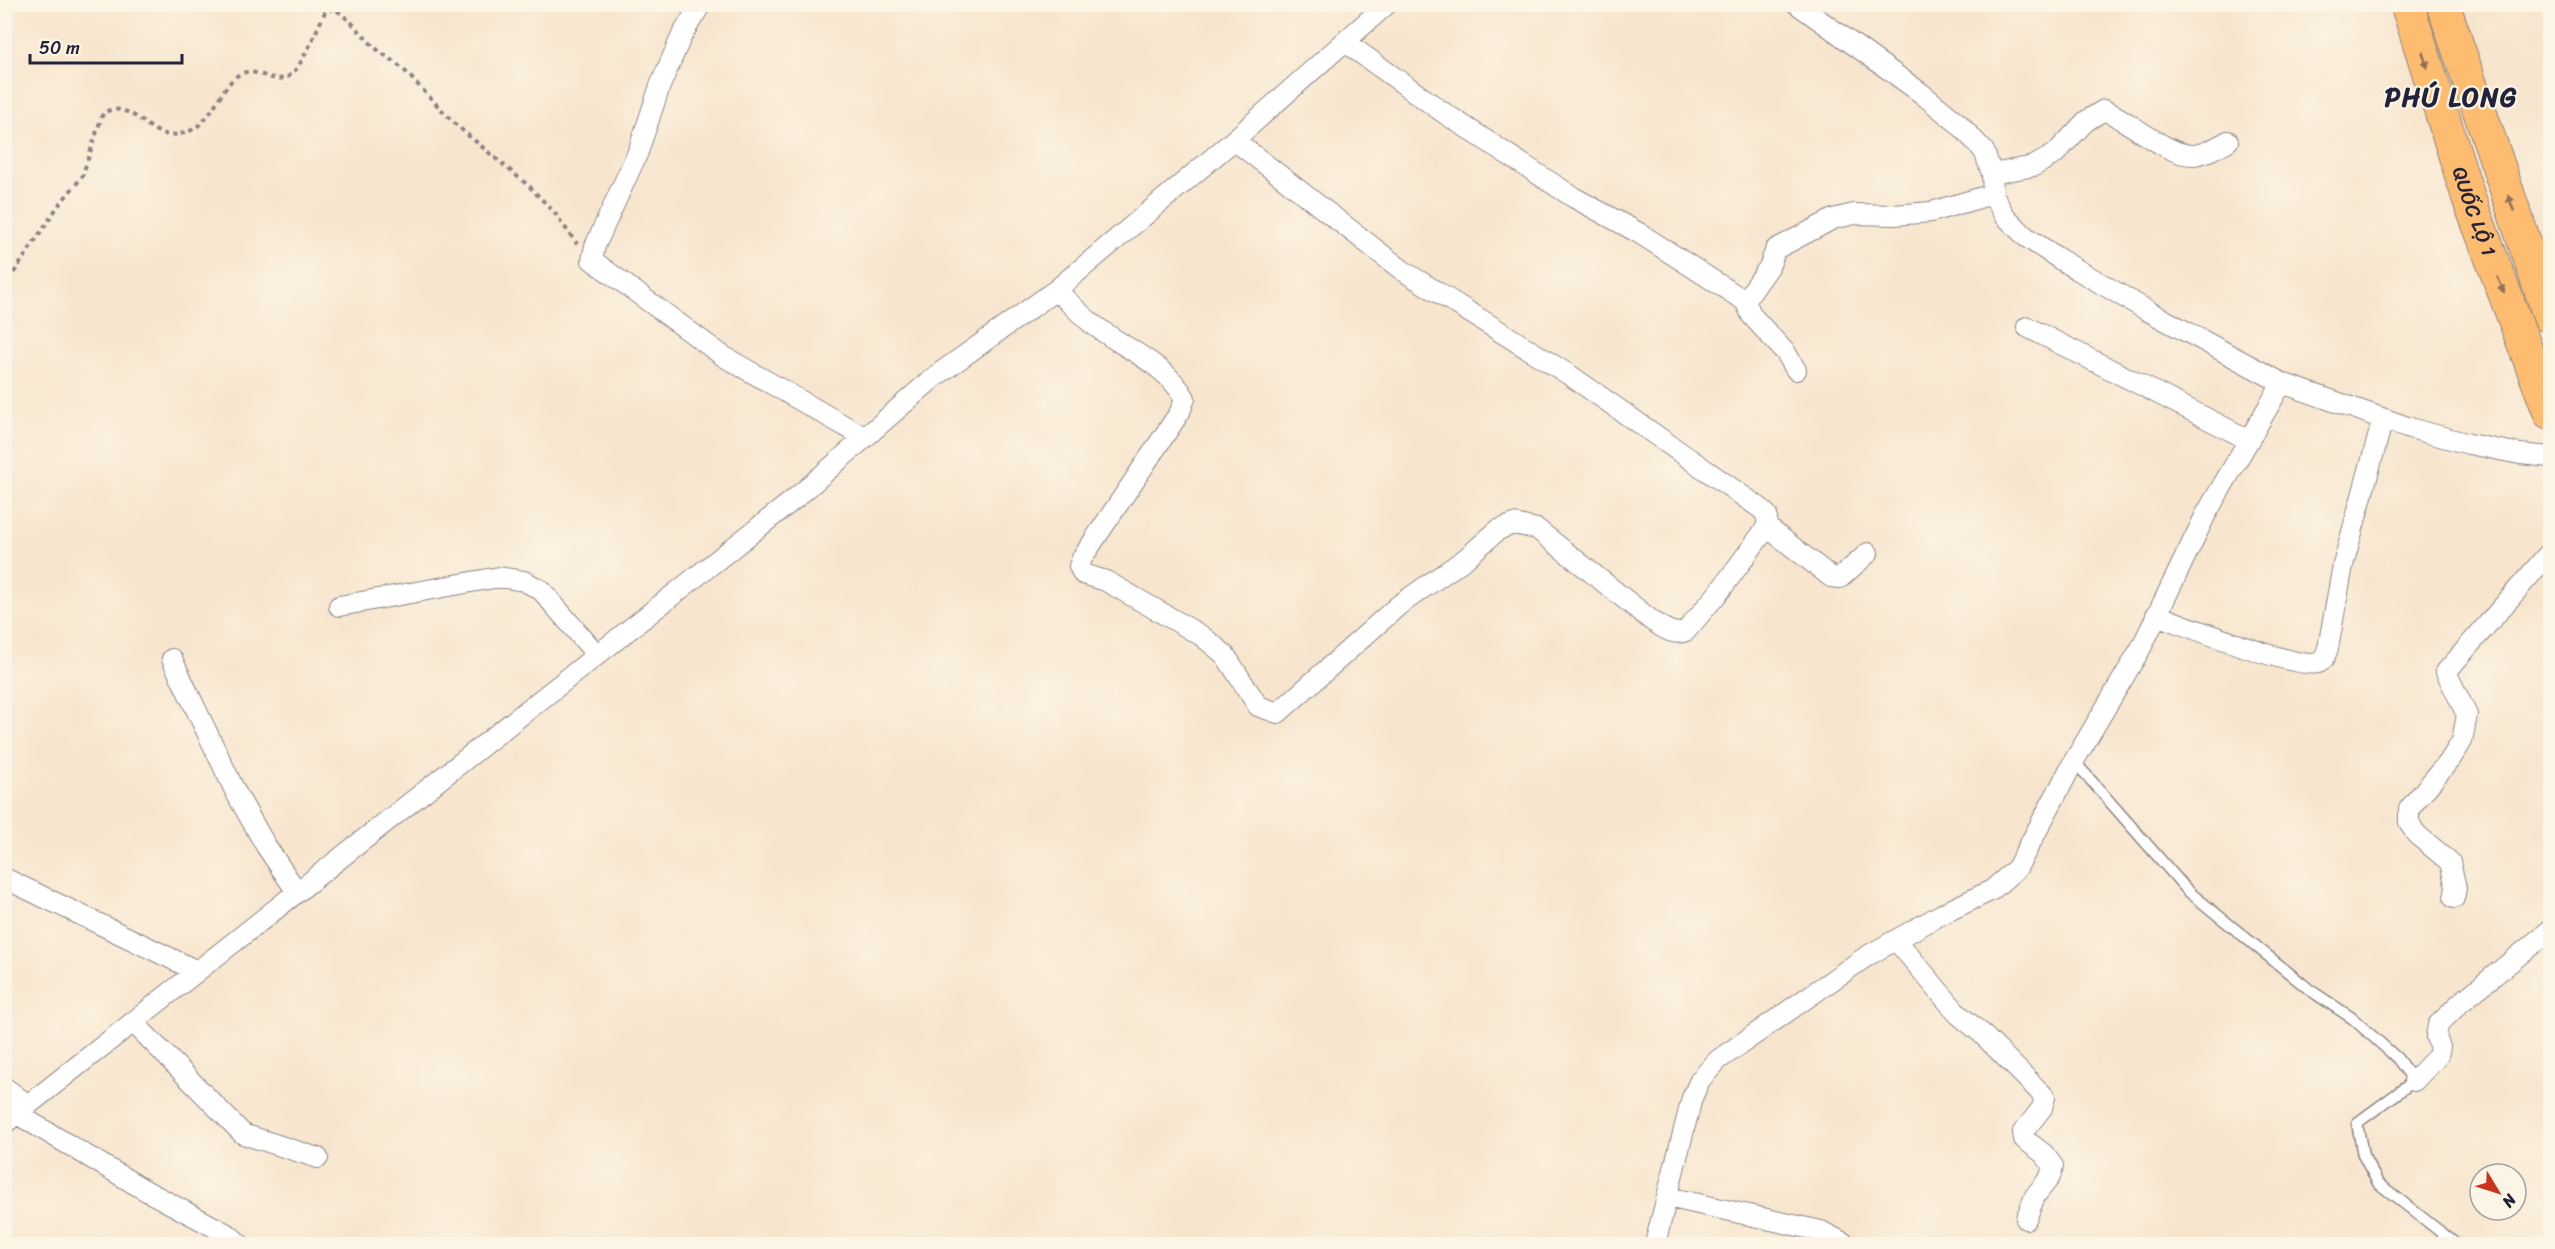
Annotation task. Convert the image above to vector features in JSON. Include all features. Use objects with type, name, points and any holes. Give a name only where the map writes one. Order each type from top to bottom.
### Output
[{"type":"highway","name":"QUỐC LỘ 1","points":[[2407,4],[2469,199],[2550,413]]},
{"type":"highway","name":"QUỐC LỘ 1","points":[[2444,4],[2550,317]]},
{"type":"street","points":[[701,4],[682,35],[673,56],[638,152],[595,246],[592,260],[723,356],[864,437]]},
{"type":"street","points":[[16,1114],[797,497],[933,378],[1056,290],[1234,140],[1387,4]]},
{"type":"street","points":[[1797,4],[1921,93],[1959,124],[1984,151],[1992,174],[1993,195],[2004,216],[2026,237],[2148,311],[2282,382],[2382,419],[2469,444],[2550,457]]},
{"type":"street","points":[[1346,42],[1444,113],[1573,197],[1658,244],[1745,302],[1752,316],[1786,353],[1796,370]]},
{"type":"street","points":[[1992,174],[2034,166],[2055,154],[2086,121],[2103,110],[2120,117],[2176,153],[2194,155],[2228,141]]},
{"type":"street","points":[[1056,290],[1091,322],[1155,365],[1178,386],[1185,398],[1180,412],[1082,558],[1079,566],[1083,574],[1106,581],[1202,636],[1225,655],[1258,706],[1278,713],[1399,605],[1466,560],[1497,530],[1514,524],[1537,530],[1651,620],[1671,632],[1680,634],[1686,631],[1719,592],[1767,527],[1767,515],[1752,501],[1571,376],[1402,270],[1234,140]]},
{"type":"street","points":[[1745,302],[1769,267],[1774,252],[1833,219],[1854,214],[1894,216],[1931,212],[1993,195]]},
{"type":"street","points":[[2027,327],[2249,440]]},
{"type":"street","points":[[1655,1245],[1692,1098],[1700,1080],[1718,1060],[1848,970],[1896,940],[1992,890],[2006,880],[2025,857],[2074,761],[2141,648],[2206,514],[2282,382]]},
{"type":"street","points":[[2156,615],[2270,656],[2309,664],[2322,661],[2328,648],[2343,565],[2382,419]]},
{"type":"street","points":[[1767,527],[1832,577],[1840,578],[1868,553]]},
{"type":"street","points":[[2454,898],[2456,888],[2450,862],[2416,834],[2409,822],[2409,809],[2452,757],[2462,741],[2466,715],[2446,672],[2550,552]]},
{"type":"street","points":[[339,606],[499,578],[524,581],[541,590],[597,655]]},
{"type":"street","points":[[172,659],[236,793],[266,846],[297,892]]},
{"type":"street","points":[[4,878],[197,971]]},
{"type":"street","points":[[2414,1080],[2438,1056],[2440,1047],[2436,1037],[2438,1025],[2459,1004],[2550,930]]},
{"type":"street","points":[[1896,940],[1958,1014],[1981,1033],[2045,1097],[2042,1108],[2023,1132],[2024,1139],[2044,1154],[2053,1166],[2050,1177],[2035,1196],[2026,1219]]},
{"type":"street","points":[[133,1022],[243,1134],[318,1158]]},
{"type":"street","points":[[4,1087],[16,1114],[143,1189],[229,1235],[239,1245]]},
{"type":"street","points":[[1668,1197],[1821,1231],[1846,1245]]},
{"type":"lane","points":[[2074,761],[2188,891],[2310,990],[2352,1018],[2397,1058],[2414,1080],[2356,1123],[2362,1155],[2378,1183],[2456,1245]]},
{"type":"path","points":[[4,288],[58,206],[82,177],[104,113],[117,110],[130,113],[161,133],[180,134],[190,131],[213,110],[238,75],[247,72],[267,78],[291,76],[307,51],[325,12],[330,8],[334,8],[351,22],[374,47],[403,69],[456,125],[530,187],[554,212],[571,238],[592,260]]},
{"type":"district","name":"PHÚ LONG","points":[[2451,97]]}]
